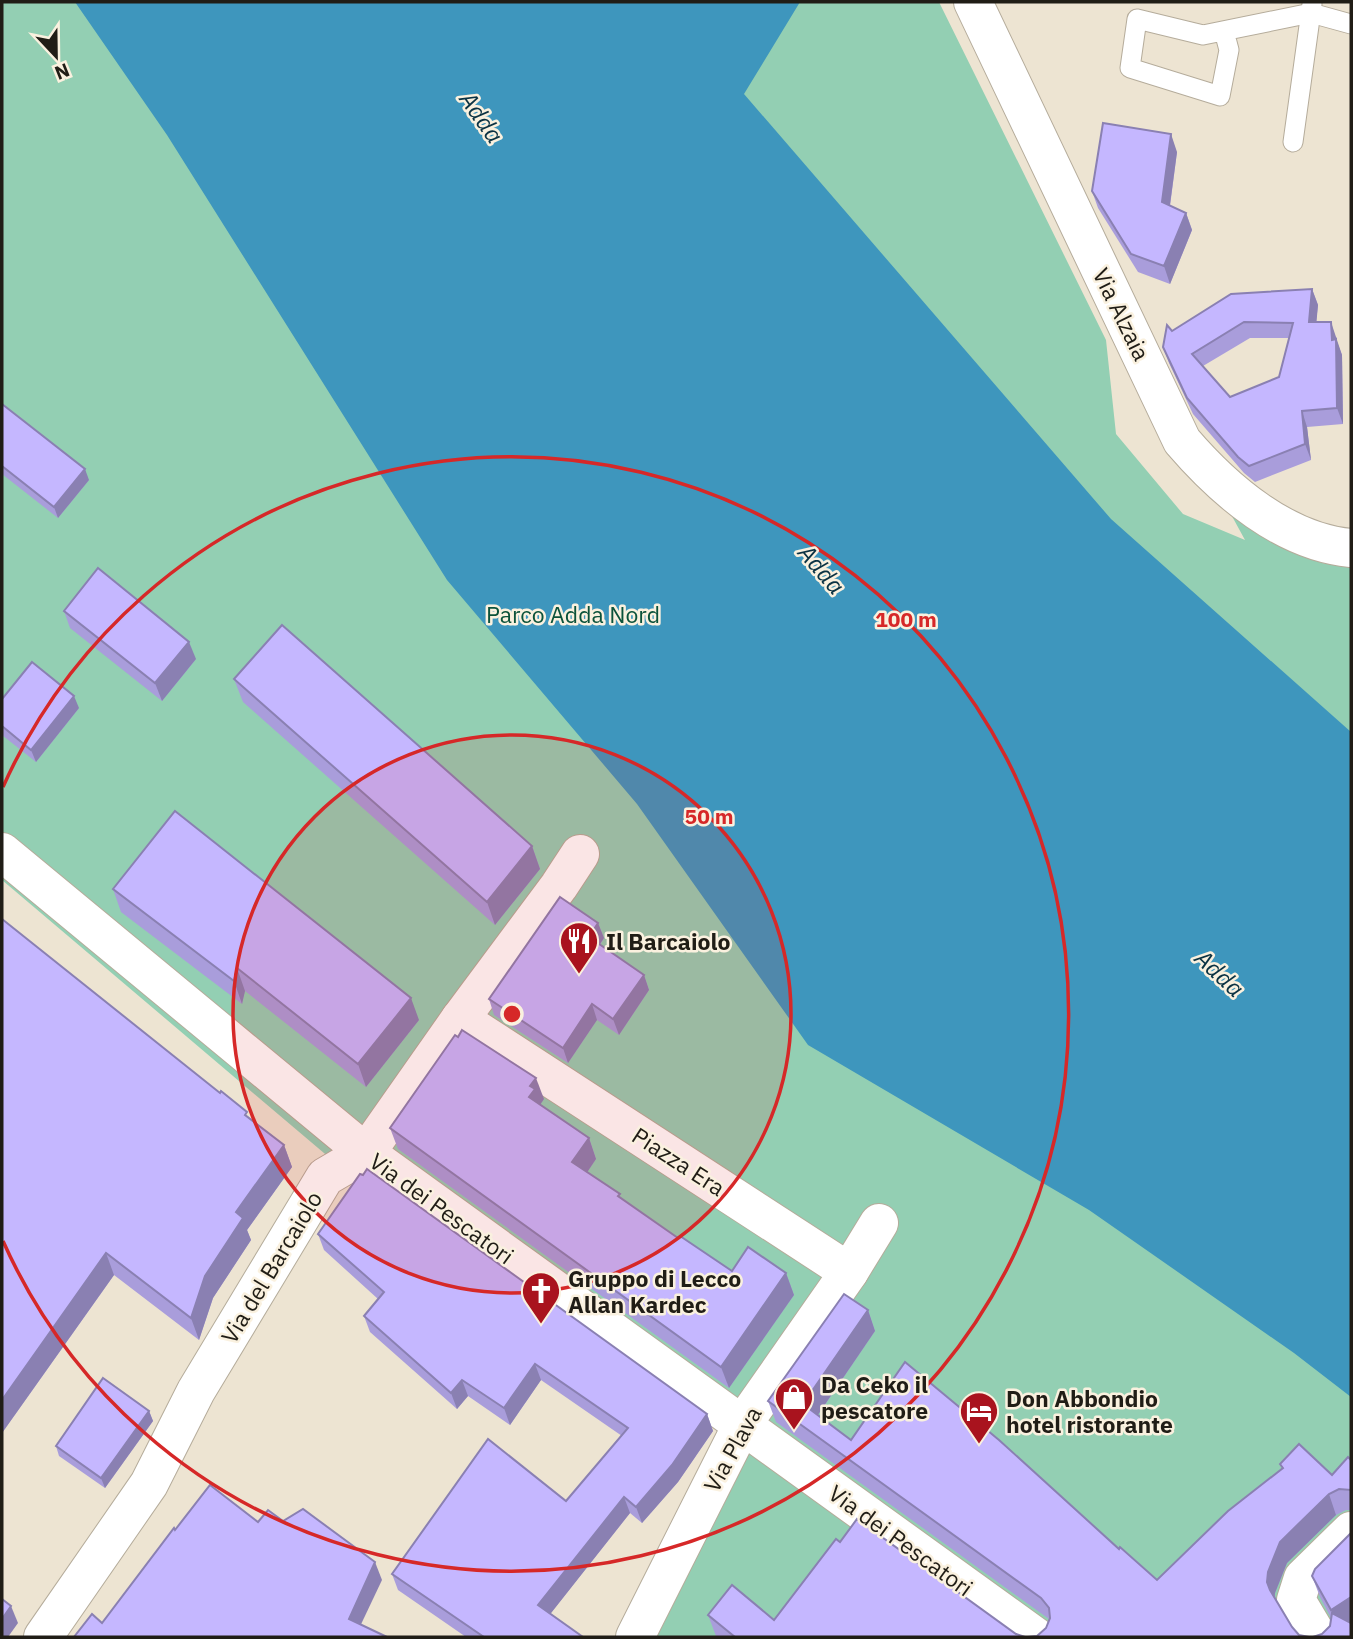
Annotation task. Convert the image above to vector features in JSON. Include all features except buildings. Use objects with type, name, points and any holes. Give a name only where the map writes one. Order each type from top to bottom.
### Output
[{"type":"street","name":"Via Alzaia","points":[[973,2],[1182,441],[1220,481],[1263,514],[1313,538],[1351,548]]},
{"type":"street","name":"Via dei Pescatori","points":[[2,852],[366,1153],[1037,1637]]},
{"type":"street","name":"Via del Barcaiolo","points":[[43,1637],[149,1484],[196,1391],[326,1177],[366,1153],[580,855]]},
{"type":"street","name":"Piazza Era","points":[[460,1019],[849,1272]]},
{"type":"street","points":[[849,1272],[879,1223]]},
{"type":"street","name":"Via Plava","points":[[635,1637],[741,1425],[849,1272]]},
{"type":"street","points":[[1318,1637],[1296,1600],[1304,1578],[1351,1531]]},
{"type":"lane","points":[[1224,31],[1229,50],[1220,96],[1130,68],[1137,19],[1203,35],[1312,8],[1351,23]]},
{"type":"lane","points":[[1293,142],[1312,8]]},
{"type":"green space","name":"Parco Adda Nord","points":[[2,2],[939,2],[1106,340],[1116,434],[1183,514],[1245,540],[1227,507],[1288,550],[1322,563],[1351,567],[1351,1637],[635,1637],[733,1427],[344,1170],[2,880]]},
{"type":"water","name":"Adda","points":[[75,2],[800,2],[744,94],[1111,519],[1351,732],[1351,1397],[1294,1353],[1089,1210],[808,1045],[637,804],[447,580],[167,135]]},
{"type":"place","name":"Il Barcaiolo","points":[[579,975]]},
{"type":"place","name":"Gruppo di Lecco Allan Kardec","points":[[541,1325]]},
{"type":"place","name":"Da Ceko il pescatore","points":[[794,1431]]},
{"type":"place","name":"Don Abbondio hotel ristorante","points":[[979,1445]]}]
